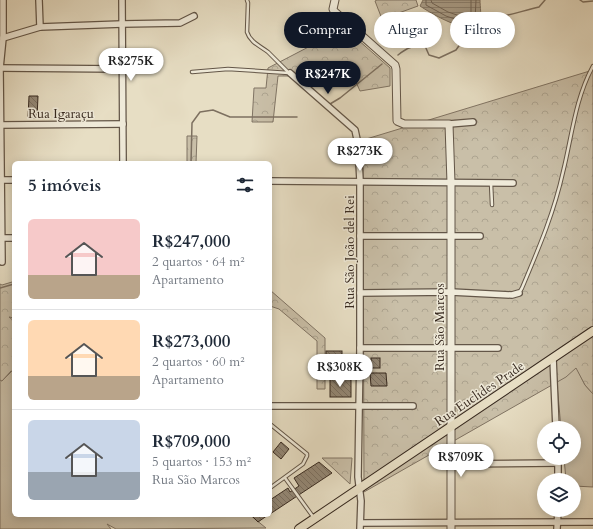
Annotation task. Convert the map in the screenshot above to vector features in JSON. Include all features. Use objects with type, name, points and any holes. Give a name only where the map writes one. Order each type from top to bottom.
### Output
[{"type":"main road","name":"Rua Euclides Prade","points":[[299,529],[593,331]]},
{"type":"street","points":[[2,262],[0,68],[3,38],[3,0]]},
{"type":"street","points":[[39,0],[40,27]]},
{"type":"street","points":[[122,0],[123,161]]},
{"type":"street","points":[[335,0],[333,9],[334,12],[395,65],[396,118],[399,123],[449,124],[473,122]]},
{"type":"street","points":[[3,38],[40,27],[180,23],[194,16]]},
{"type":"street","points":[[0,68],[122,69]]},
{"type":"street","name":"Rua São João del Rei","points":[[290,73],[355,130],[360,163],[360,526]]},
{"type":"street","name":"Rua Igaraçu","points":[[0,125],[123,124]]},
{"type":"street","name":"Rua São Marcos","points":[[449,124],[451,183],[451,526]]},
{"type":"street","points":[[0,180],[12,180]]},
{"type":"street","points":[[272,181],[513,183]]},
{"type":"street","points":[[360,236],[480,236]]},
{"type":"street","points":[[1,238],[12,238]]},
{"type":"street","points":[[360,293],[519,293]]},
{"type":"street","points":[[360,348],[498,348]]},
{"type":"street","points":[[553,358],[556,421]]},
{"type":"street","points":[[272,406],[413,406]]},
{"type":"street","points":[[451,464],[537,461]]},
{"type":"street","points":[[557,529],[558,517]]},
{"type":"street","points":[[360,526],[451,526],[593,522]]},
{"type":"lane","name":"Rua São João del Rei","points":[[247,0],[247,32],[250,39],[268,52],[290,73]]},
{"type":"lane","points":[[519,293],[548,224],[563,173],[577,107],[586,79],[593,66]]},
{"type":"lane","points":[[192,72],[228,69],[290,73]]},
{"type":"lane","points":[[492,183],[492,205]]},
{"type":"lane","points":[[272,426],[307,454],[306,460],[303,464],[272,487]]},
{"type":"lane","points":[[284,478],[314,519]]},
{"type":"green space","points":[[416,0],[418,6],[401,12],[379,12],[375,1]]},
{"type":"green space","points":[[366,47],[390,68],[390,86],[360,91],[350,69],[309,63],[298,76],[278,76],[273,122],[252,122],[254,88],[266,88],[268,68],[307,48]]},
{"type":"green space","points":[[593,70],[593,394],[585,385],[576,368],[566,377],[364,492],[363,140]]},
{"type":"green space","points":[[187,136],[197,136],[196,161],[187,161]]},
{"type":"green space","points":[[12,282],[12,318],[9,317],[12,319],[12,371],[2,381],[0,380],[0,284],[2,285]]},
{"type":"green space","points":[[272,292],[325,338],[325,389],[317,389],[317,341],[279,309],[272,307]]},
{"type":"green space","points":[[569,352],[585,385],[593,394],[593,487],[581,486],[581,473],[565,473],[565,465],[581,465],[581,421],[560,421],[555,362]]},
{"type":"green space","points":[[12,371],[12,517],[252,517],[266,528],[116,529],[107,524],[111,529],[0,529],[0,380],[2,381]]},
{"type":"green space","points":[[322,458],[352,458],[350,484]]},
{"type":"water","points":[[423,0],[480,0],[481,12],[450,12],[450,22],[442,18],[442,12],[430,12],[420,6]]},
{"type":"building","points":[[29,96],[38,96],[37,118],[28,118]]},
{"type":"building","points":[[326,351],[342,351],[342,363],[326,363]]},
{"type":"building","points":[[371,358],[380,358],[380,368],[371,368]]},
{"type":"building","points":[[370,373],[386,373],[387,386],[371,386]]},
{"type":"building","points":[[330,378],[351,378],[351,397],[330,397]]},
{"type":"building","points":[[281,442],[289,449],[281,459],[273,452]]},
{"type":"building","points":[[319,462],[332,473],[272,513],[272,499],[288,488],[290,492],[299,486],[294,478]]},
{"type":"building","points":[[253,517],[265,517],[258,522]]},
{"type":"waterway","points":[[398,55],[410,48],[425,46],[429,55],[439,58],[456,50],[463,40],[483,32],[498,17],[539,7],[545,0]]},
{"type":"waterway","points":[[580,0],[583,2],[593,1]]},
{"type":"waterway","points":[[330,104],[340,98],[382,64]]},
{"type":"waterway","points":[[191,161],[192,123],[200,112],[213,110],[230,117],[297,117]]},
{"type":"waterway","points":[[0,288],[12,285]]}]
